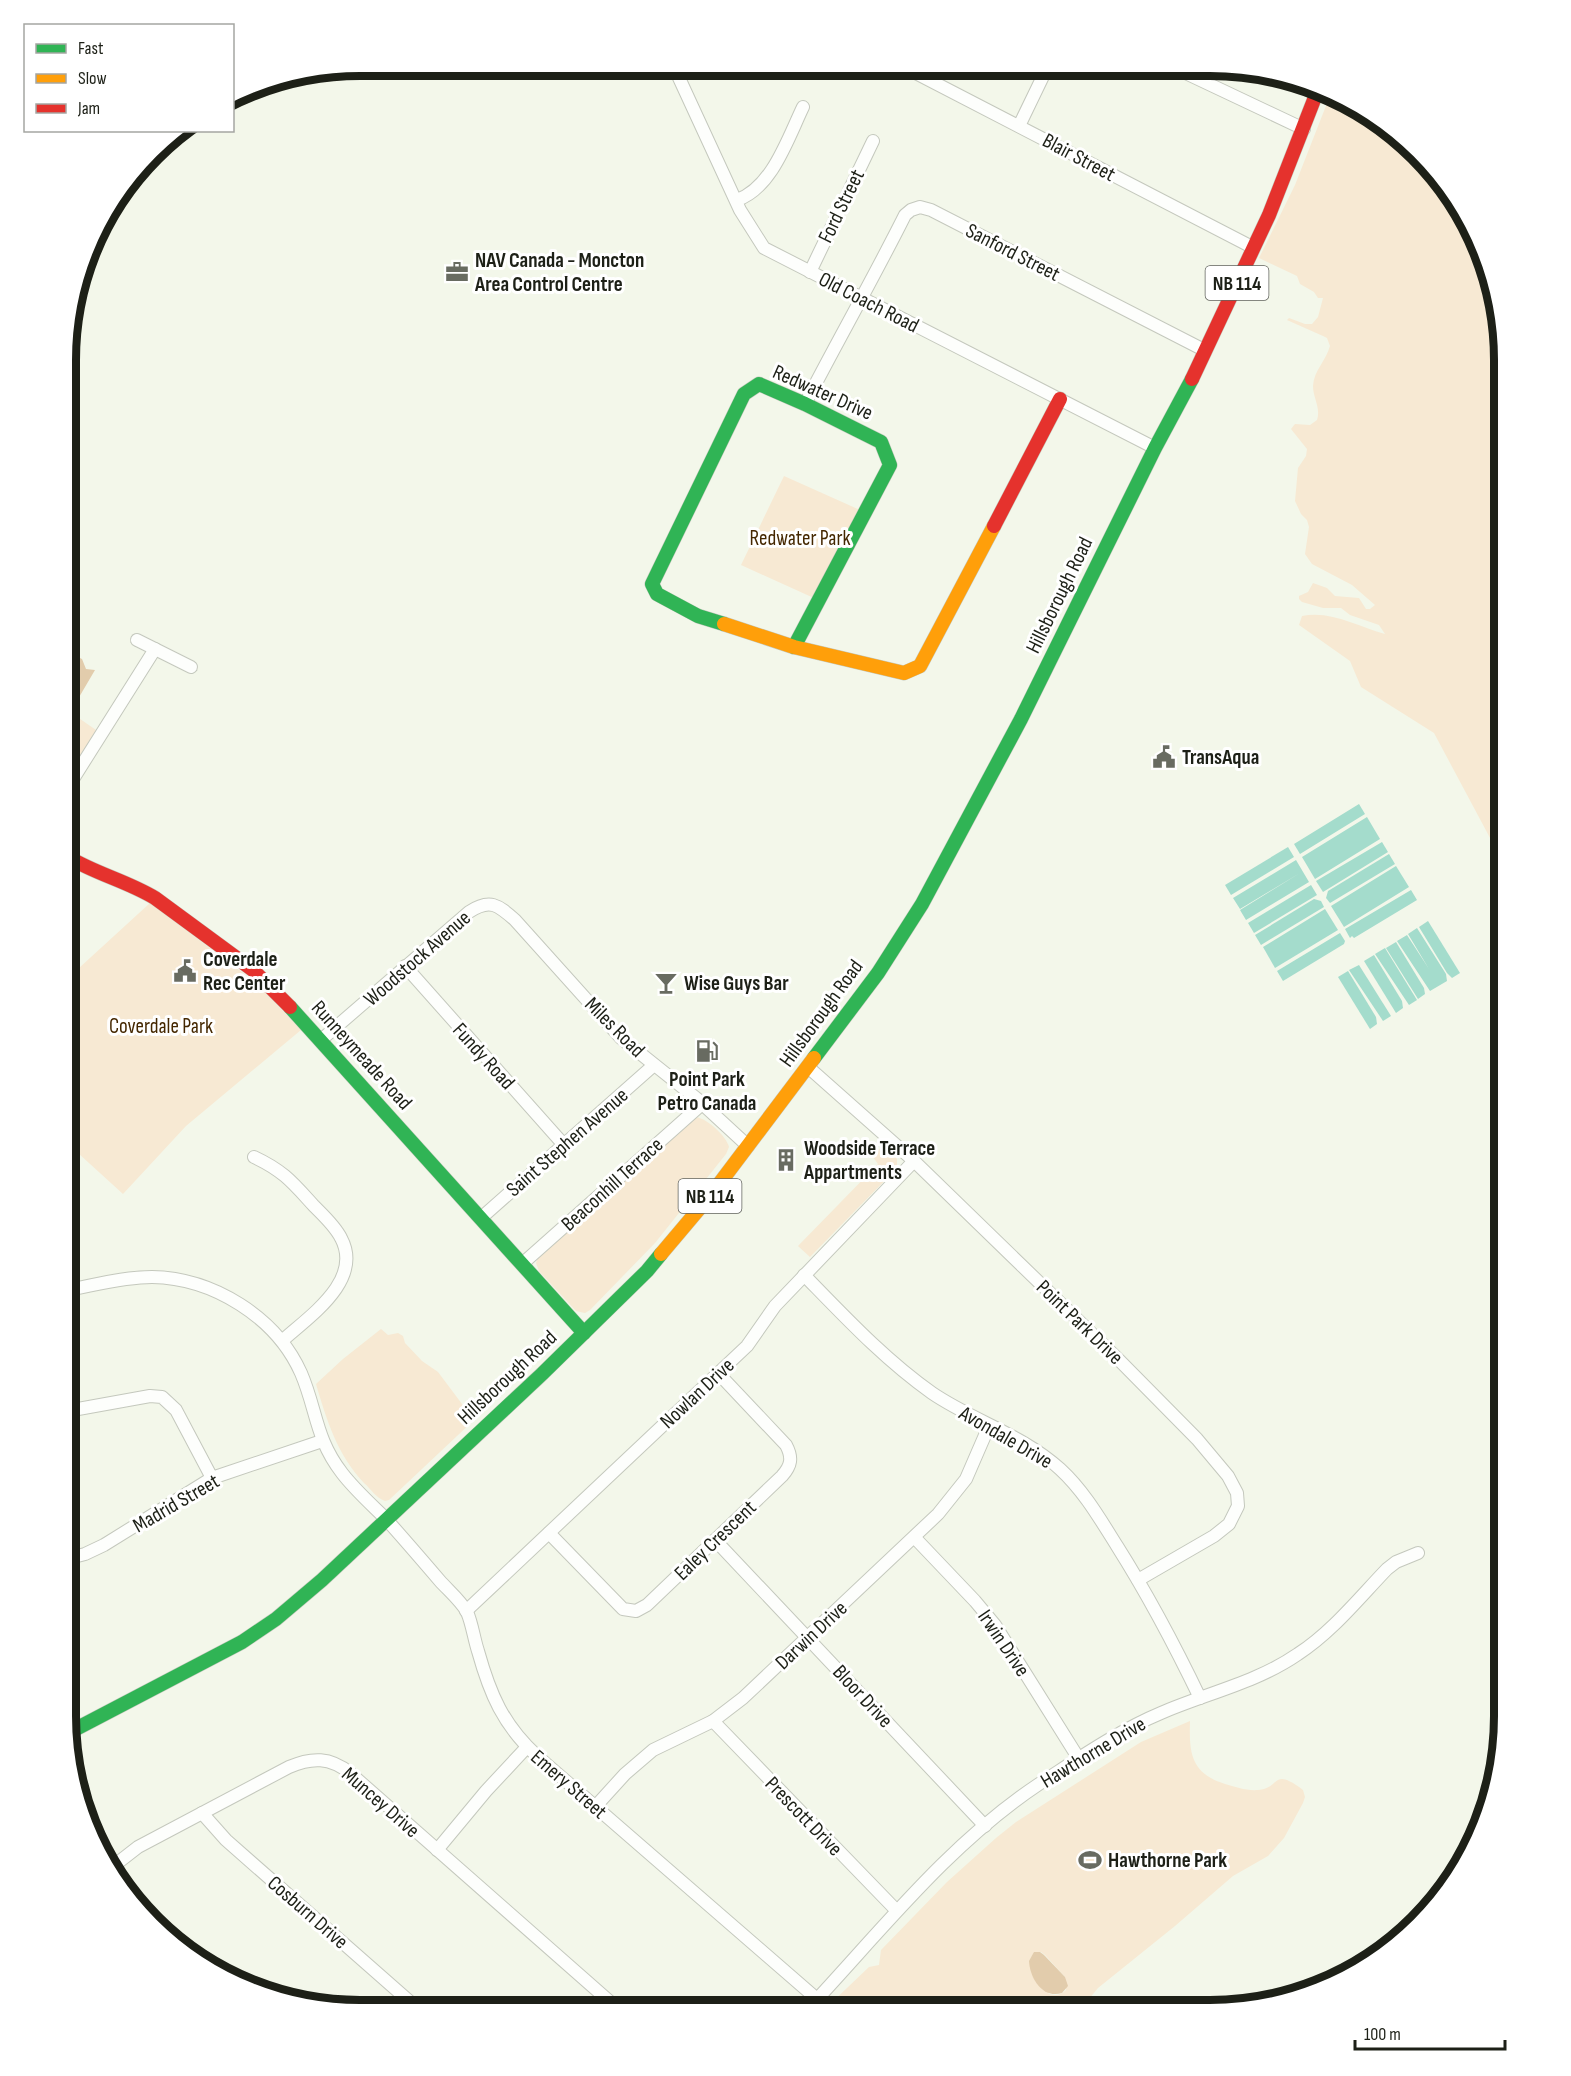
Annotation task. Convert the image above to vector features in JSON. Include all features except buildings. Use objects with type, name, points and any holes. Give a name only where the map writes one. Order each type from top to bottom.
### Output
[{"type":"main road","name":"Hillsborough Road","points":[[77,1728],[224,1652],[258,1631],[322,1580],[633,1286],[667,1250],[808,1067],[878,973],[922,904],[1022,719],[1269,215],[1316,97]]},
{"type":"main road","name":"Redwater Drive","points":[[794,647],[890,465],[881,442],[805,404],[759,384],[744,394],[652,584],[657,594],[698,616],[794,647],[904,673],[920,666],[1060,399]]},
{"type":"main road","name":"Runneymeade Road","points":[[76,864],[149,894],[262,979],[321,1040],[584,1333]]},
{"type":"street","name":"Old Coach Road","points":[[678,76],[740,210],[764,248],[1155,448]]},
{"type":"street","name":"Blair Street","points":[[922,76],[1252,247]]},
{"type":"street","points":[[1019,126],[1043,76]]},
{"type":"street","points":[[1192,76],[1304,129]]},
{"type":"street","points":[[737,200],[745,197],[773,170],[803,107]]},
{"type":"street","name":"Ford Street","points":[[810,272],[873,141]]},
{"type":"street","name":"Sanford Street","points":[[863,299],[905,215],[910,210],[920,207],[969,229],[1204,350]]},
{"type":"street","points":[[805,404],[849,320],[863,299]]},
{"type":"street","points":[[137,640],[191,667]]},
{"type":"street","points":[[76,774],[155,649]]},
{"type":"street","name":"Woodstock Avenue","points":[[321,1040],[469,912],[488,904]]},
{"type":"street","name":"Miles Road","points":[[488,904],[498,907],[515,920],[621,1038],[702,1104],[748,1146]]},
{"type":"street","name":"Fundy Road","points":[[405,966],[564,1145]]},
{"type":"street","name":"Saint Stephen Avenue","points":[[481,1218],[654,1065]]},
{"type":"street","name":"Point Park Drive","points":[[808,1067],[914,1161],[1181,1423],[1221,1467],[1234,1485],[1238,1506],[1229,1524],[1214,1536],[1138,1580]]},
{"type":"street","name":"Beaconhill Terrace","points":[[522,1264],[702,1104]]},
{"type":"street","points":[[254,1157],[281,1171],[294,1184],[334,1227],[343,1240],[346,1255],[344,1273],[337,1289],[282,1341]]},
{"type":"street","name":"Nowlan Drive","points":[[466,1611],[747,1346],[775,1306],[914,1161]]},
{"type":"street","name":"Avondale Drive","points":[[804,1275],[843,1315],[908,1375],[955,1408],[1028,1445],[1062,1471],[1093,1507],[1138,1580],[1165,1625],[1200,1698]]},
{"type":"street","name":"Emery Street","points":[[76,1288],[144,1277],[185,1282],[206,1287],[236,1302],[260,1319],[282,1341],[302,1375],[322,1441],[343,1474],[466,1611],[491,1692],[504,1718],[527,1747],[809,2000]]},
{"type":"street","name":"Ealey Crescent","points":[[549,1533],[620,1606],[631,1611],[647,1605],[790,1466],[791,1461],[786,1446],[718,1373]]},
{"type":"street","points":[[76,1409],[150,1396],[162,1397],[176,1410],[212,1478]]},
{"type":"street","name":"Darwin Drive","points":[[595,1807],[630,1768],[653,1750],[713,1721],[743,1698],[915,1538],[966,1479],[989,1426]]},
{"type":"street","name":"Madrid Street","points":[[76,1556],[104,1545],[212,1478],[322,1441]]},
{"type":"street","name":"Irwin Drive","points":[[915,1538],[995,1625],[1079,1759]]},
{"type":"street","name":"Bloor Drive","points":[[714,1540],[985,1826]]},
{"type":"street","name":"Hawthorne Drive","points":[[817,2000],[896,1910],[985,1826],[1037,1785],[1138,1724],[1200,1698],[1249,1681],[1299,1654],[1329,1629],[1387,1569],[1396,1562],[1418,1553]]},
{"type":"street","name":"Prescott Drive","points":[[713,1721],[896,1910]]},
{"type":"street","points":[[437,1850],[486,1791],[527,1747]]},
{"type":"street","name":"Muncey Drive","points":[[117,1863],[138,1847],[289,1767],[307,1760],[329,1761],[343,1768],[604,2000]]},
{"type":"street","name":"Cosburn Drive","points":[[202,1813],[226,1840],[408,2000]]},
{"type":"green space","points":[[1327,102],[1353,114],[1398,147],[1436,187],[1457,218],[1473,252],[1485,287],[1494,342],[1494,845],[1434,733],[1361,687],[1350,661],[1299,625],[1302,616],[1324,615],[1385,634],[1379,625],[1350,615],[1341,608],[1323,608],[1299,599],[1299,596],[1308,592],[1313,583],[1327,588],[1335,596],[1359,598],[1366,609],[1375,605],[1352,585],[1312,564],[1305,554],[1309,527],[1295,501],[1298,468],[1306,456],[1307,449],[1291,429],[1295,424],[1310,425],[1317,420],[1314,380],[1330,346],[1327,338],[1287,320],[1289,318],[1312,324],[1318,317],[1323,298],[1318,298],[1314,292],[1300,284],[1297,276],[1259,258],[1295,185]]},
{"type":"green space","name":"Redwater Park","points":[[784,476],[860,510],[816,599],[741,565]]},
{"type":"green space","points":[[76,716],[96,730],[76,763]]},
{"type":"green space","name":"Coverdale Park","points":[[150,903],[242,972],[261,988],[301,1030],[186,1126],[123,1194],[76,1151],[76,971]]},
{"type":"green space","points":[[696,1117],[711,1124],[720,1133],[729,1147],[726,1154],[655,1243],[590,1310],[585,1313],[576,1311],[539,1271],[536,1263],[538,1258]]},
{"type":"green space","points":[[883,1145],[897,1159],[897,1168],[810,1257],[798,1246],[878,1164],[873,1157]]},
{"type":"green space","points":[[381,1329],[388,1335],[398,1333],[403,1336],[405,1343],[422,1361],[438,1372],[474,1420],[389,1500],[385,1501],[376,1496],[364,1483],[340,1449],[316,1384]]},
{"type":"green space","name":"Hawthorne Park","points":[[1190,1721],[1190,1743],[1194,1761],[1205,1774],[1225,1784],[1250,1790],[1265,1789],[1281,1779],[1286,1780],[1303,1790],[1305,1797],[1284,1838],[1268,1856],[1233,1876],[1098,1988],[1088,2000],[834,2000],[869,1967],[879,1965],[881,1950],[947,1882],[1016,1822],[1141,1742]],"holes":[[[1034,1952],[1041,1952],[1065,1977],[1066,1990],[1060,1994],[1049,1994]]]},
{"type":"shaded area","points":[[76,656],[82,659],[86,669],[95,670],[76,702]]},
{"type":"shaded area","points":[[1034,1952],[1044,1955],[1065,1977],[1068,1986],[1062,1993],[1049,1993],[1035,1981],[1029,1961]]},
{"type":"water","points":[[1359,804],[1365,814],[1300,854],[1294,844]]},
{"type":"water","points":[[1367,817],[1380,839],[1315,879],[1302,857]]},
{"type":"water","points":[[1382,842],[1388,852],[1323,892],[1316,881]]},
{"type":"water","points":[[1288,847],[1294,857],[1231,895],[1225,885]]},
{"type":"water","points":[[1389,854],[1395,864],[1330,903],[1326,898],[1328,891]]},
{"type":"water","points":[[1296,860],[1309,882],[1246,920],[1240,910],[1300,873],[1240,909],[1233,898]]},
{"type":"water","points":[[1396,866],[1409,887],[1344,927],[1331,906]]},
{"type":"water","points":[[1311,885],[1317,895],[1254,933],[1248,923]]},
{"type":"water","points":[[1411,890],[1417,900],[1354,938],[1352,936],[1350,938],[1345,929]]},
{"type":"water","points":[[1314,899],[1321,901],[1324,907],[1261,945],[1255,935]]},
{"type":"water","points":[[1325,909],[1338,930],[1275,968],[1263,947]]},
{"type":"water","points":[[1428,921],[1460,973],[1452,978],[1419,927]]},
{"type":"water","points":[[1417,928],[1446,974],[1447,981],[1430,991],[1397,941],[1407,935],[1429,969],[1408,934]]},
{"type":"water","points":[[1340,933],[1345,941],[1344,944],[1283,981],[1277,971]]},
{"type":"water","points":[[1396,942],[1424,988],[1425,994],[1418,999],[1386,948]]},
{"type":"water","points":[[1385,948],[1417,1000],[1409,1005],[1375,954]]},
{"type":"water","points":[[1374,955],[1402,1001],[1403,1008],[1396,1013],[1364,961]]},
{"type":"water","points":[[1359,965],[1391,1016],[1383,1021],[1349,970]]},
{"type":"water","points":[[1348,971],[1376,1017],[1377,1024],[1370,1029],[1338,977]]},
{"type":"traffic: fast","points":[[814,1058],[878,973],[922,904],[1021,719],[1155,448],[1192,379]]},
{"type":"traffic: fast","points":[[724,624],[698,616],[657,594],[652,584],[744,394],[759,384],[881,442],[890,465],[794,647]]},
{"type":"traffic: fast","points":[[290,1007],[584,1333]]},
{"type":"traffic: fast","points":[[77,1728],[242,1642],[276,1619],[322,1580],[542,1374],[647,1271],[661,1254]]},
{"type":"traffic: slow","points":[[724,624],[794,647],[904,673],[920,666],[994,526]]},
{"type":"traffic: slow","points":[[661,1254],[710,1196],[814,1058]]},
{"type":"traffic: jam","points":[[1192,379],[1269,215],[1315,97]]},
{"type":"traffic: jam","points":[[994,526],[1060,399]]},
{"type":"traffic: jam","points":[[76,861],[155,898],[253,970],[290,1007]]},
{"type":"place","name":"NAV Canada - Moncton Area Control Centre","points":[[457,272]]},
{"type":"place","name":"TransAqua","points":[[1164,757]]},
{"type":"place","name":"Coverdale Rec Center","points":[[185,971]]},
{"type":"place","name":"Wise Guys Bar","points":[[666,983]]},
{"type":"place","name":"Point Park Petro Canada","points":[[707,1051]]},
{"type":"place","name":"Woodside Terrace Appartments","points":[[786,1160]]},
{"type":"place","name":"Hawthorne Park","points":[[1090,1860]]}]
